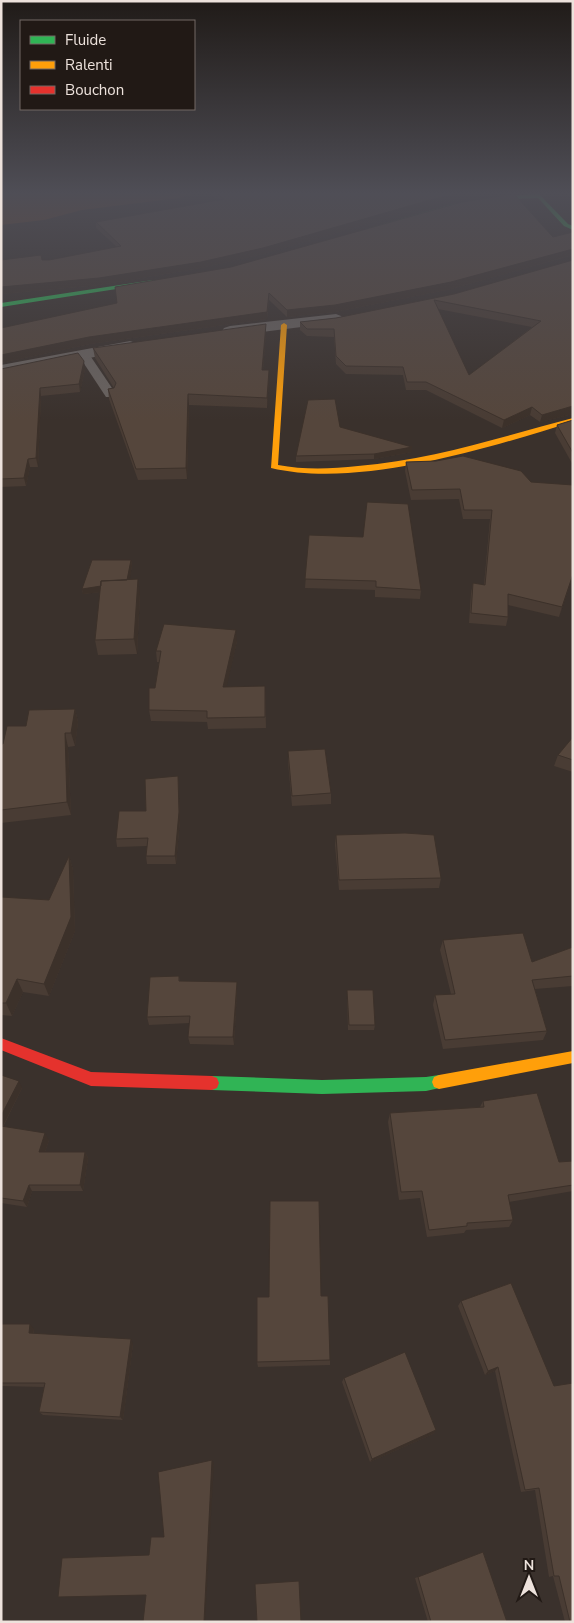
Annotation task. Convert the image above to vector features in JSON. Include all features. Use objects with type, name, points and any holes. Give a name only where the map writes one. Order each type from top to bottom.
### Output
[{"type":"street","points":[[1,305],[168,280]]},
{"type":"street","points":[[220,333],[353,315]]},
{"type":"street","points":[[284,325],[274,466],[303,470],[374,467],[483,447],[573,420]]},
{"type":"street","points":[[1,370],[83,353],[144,344]]},
{"type":"street","points":[[1,1044],[91,1079],[322,1087],[426,1084],[573,1057]]},
{"type":"lane","points":[[83,353],[110,394]]},
{"type":"building","points":[[1,269],[158,269],[99,278],[1,287]]},
{"type":"building","points":[[221,269],[500,269],[451,282],[335,305],[287,310],[269,293],[267,312],[89,337],[1,355],[1,328],[117,303],[115,287]]},
{"type":"building","points":[[542,269],[573,269],[573,406],[542,415],[532,407],[504,420],[426,382],[407,382],[403,367],[346,366],[336,356],[334,329],[307,329],[300,322],[336,318],[454,294]],"holes":[[[434,300],[541,321],[469,375]]]},
{"type":"building","points":[[266,324],[262,370],[269,370],[267,398],[188,394],[186,468],[136,469],[108,389],[114,388],[116,383],[93,348]]},
{"type":"building","points":[[78,353],[84,361],[79,384],[40,388],[36,458],[28,459],[24,478],[1,479],[1,369]]},
{"type":"building","points":[[335,399],[340,427],[412,447],[374,454],[296,456],[308,400]]},
{"type":"building","points":[[573,420],[573,453],[557,425]]},
{"type":"building","points":[[463,456],[521,471],[531,482],[573,485],[573,574],[562,607],[508,594],[508,617],[471,613],[473,583],[485,585],[492,510],[464,510],[460,489],[412,490],[406,462],[436,461]]},
{"type":"building","points":[[367,502],[408,504],[421,590],[376,587],[376,581],[305,579],[309,535],[363,537]]},
{"type":"building","points":[[92,560],[131,560],[127,580],[101,581],[101,586],[82,589]]},
{"type":"building","points":[[138,579],[134,639],[95,640],[101,581]]},
{"type":"building","points":[[164,624],[236,630],[223,687],[265,686],[265,717],[207,718],[207,711],[149,710],[149,688],[155,688],[161,651],[156,651]]},
{"type":"building","points":[[75,709],[71,733],[65,733],[67,802],[1,810],[1,744],[3,744],[7,726],[26,726],[29,710]]},
{"type":"building","points":[[573,737],[573,760],[558,755]]},
{"type":"building","points":[[325,749],[331,793],[292,796],[288,751]]},
{"type":"building","points":[[178,776],[179,812],[175,856],[146,856],[148,838],[116,839],[119,811],[146,811],[145,779]]},
{"type":"building","points":[[405,833],[434,835],[441,878],[339,880],[336,835]]},
{"type":"building","points":[[69,856],[71,917],[44,984],[17,979],[6,1003],[1,1003],[1,897],[49,900]]},
{"type":"building","points":[[523,933],[532,962],[573,947],[573,976],[532,980],[547,1031],[445,1040],[435,995],[455,994],[443,940]]},
{"type":"building","points":[[179,976],[179,981],[237,982],[233,1037],[188,1037],[190,1016],[147,1017],[150,977]]},
{"type":"building","points":[[347,990],[373,990],[375,1025],[349,1025]]},
{"type":"building","points":[[1,1075],[19,1081],[1,1116]]},
{"type":"building","points":[[537,1093],[559,1162],[573,1161],[573,1185],[508,1195],[513,1220],[467,1223],[467,1226],[429,1230],[422,1191],[401,1192],[390,1113],[484,1107],[483,1101]]},
{"type":"building","points":[[1,1126],[45,1133],[39,1152],[85,1152],[80,1185],[29,1185],[23,1201],[1,1198]]},
{"type":"building","points":[[270,1201],[319,1201],[321,1296],[328,1296],[330,1360],[257,1362],[257,1297],[269,1297]]},
{"type":"building","points":[[511,1283],[554,1386],[573,1383],[573,1622],[570,1622],[559,1576],[554,1576],[539,1488],[525,1490],[498,1367],[488,1371],[461,1301]]},
{"type":"building","points":[[1,1324],[30,1324],[29,1333],[131,1339],[120,1417],[39,1412],[45,1383],[1,1383]]},
{"type":"building","points":[[405,1352],[436,1430],[372,1459],[344,1378]]},
{"type":"building","points":[[212,1460],[204,1622],[143,1622],[146,1595],[58,1597],[62,1558],[149,1555],[151,1537],[164,1537],[158,1472]]},
{"type":"building","points":[[483,1552],[507,1622],[431,1622],[418,1577]]},
{"type":"building","points":[[299,1581],[301,1622],[257,1622],[255,1584]]},
{"type":"traffic: fast","points":[[1,305],[153,282]]},
{"type":"traffic: fast","points":[[212,1083],[322,1087],[439,1082]]},
{"type":"traffic: slow","points":[[284,325],[274,466],[300,471],[338,470],[406,462],[474,448],[573,420]]},
{"type":"traffic: slow","points":[[439,1082],[573,1057]]},
{"type":"traffic: jam","points":[[1,1044],[91,1079],[212,1083]]}]
